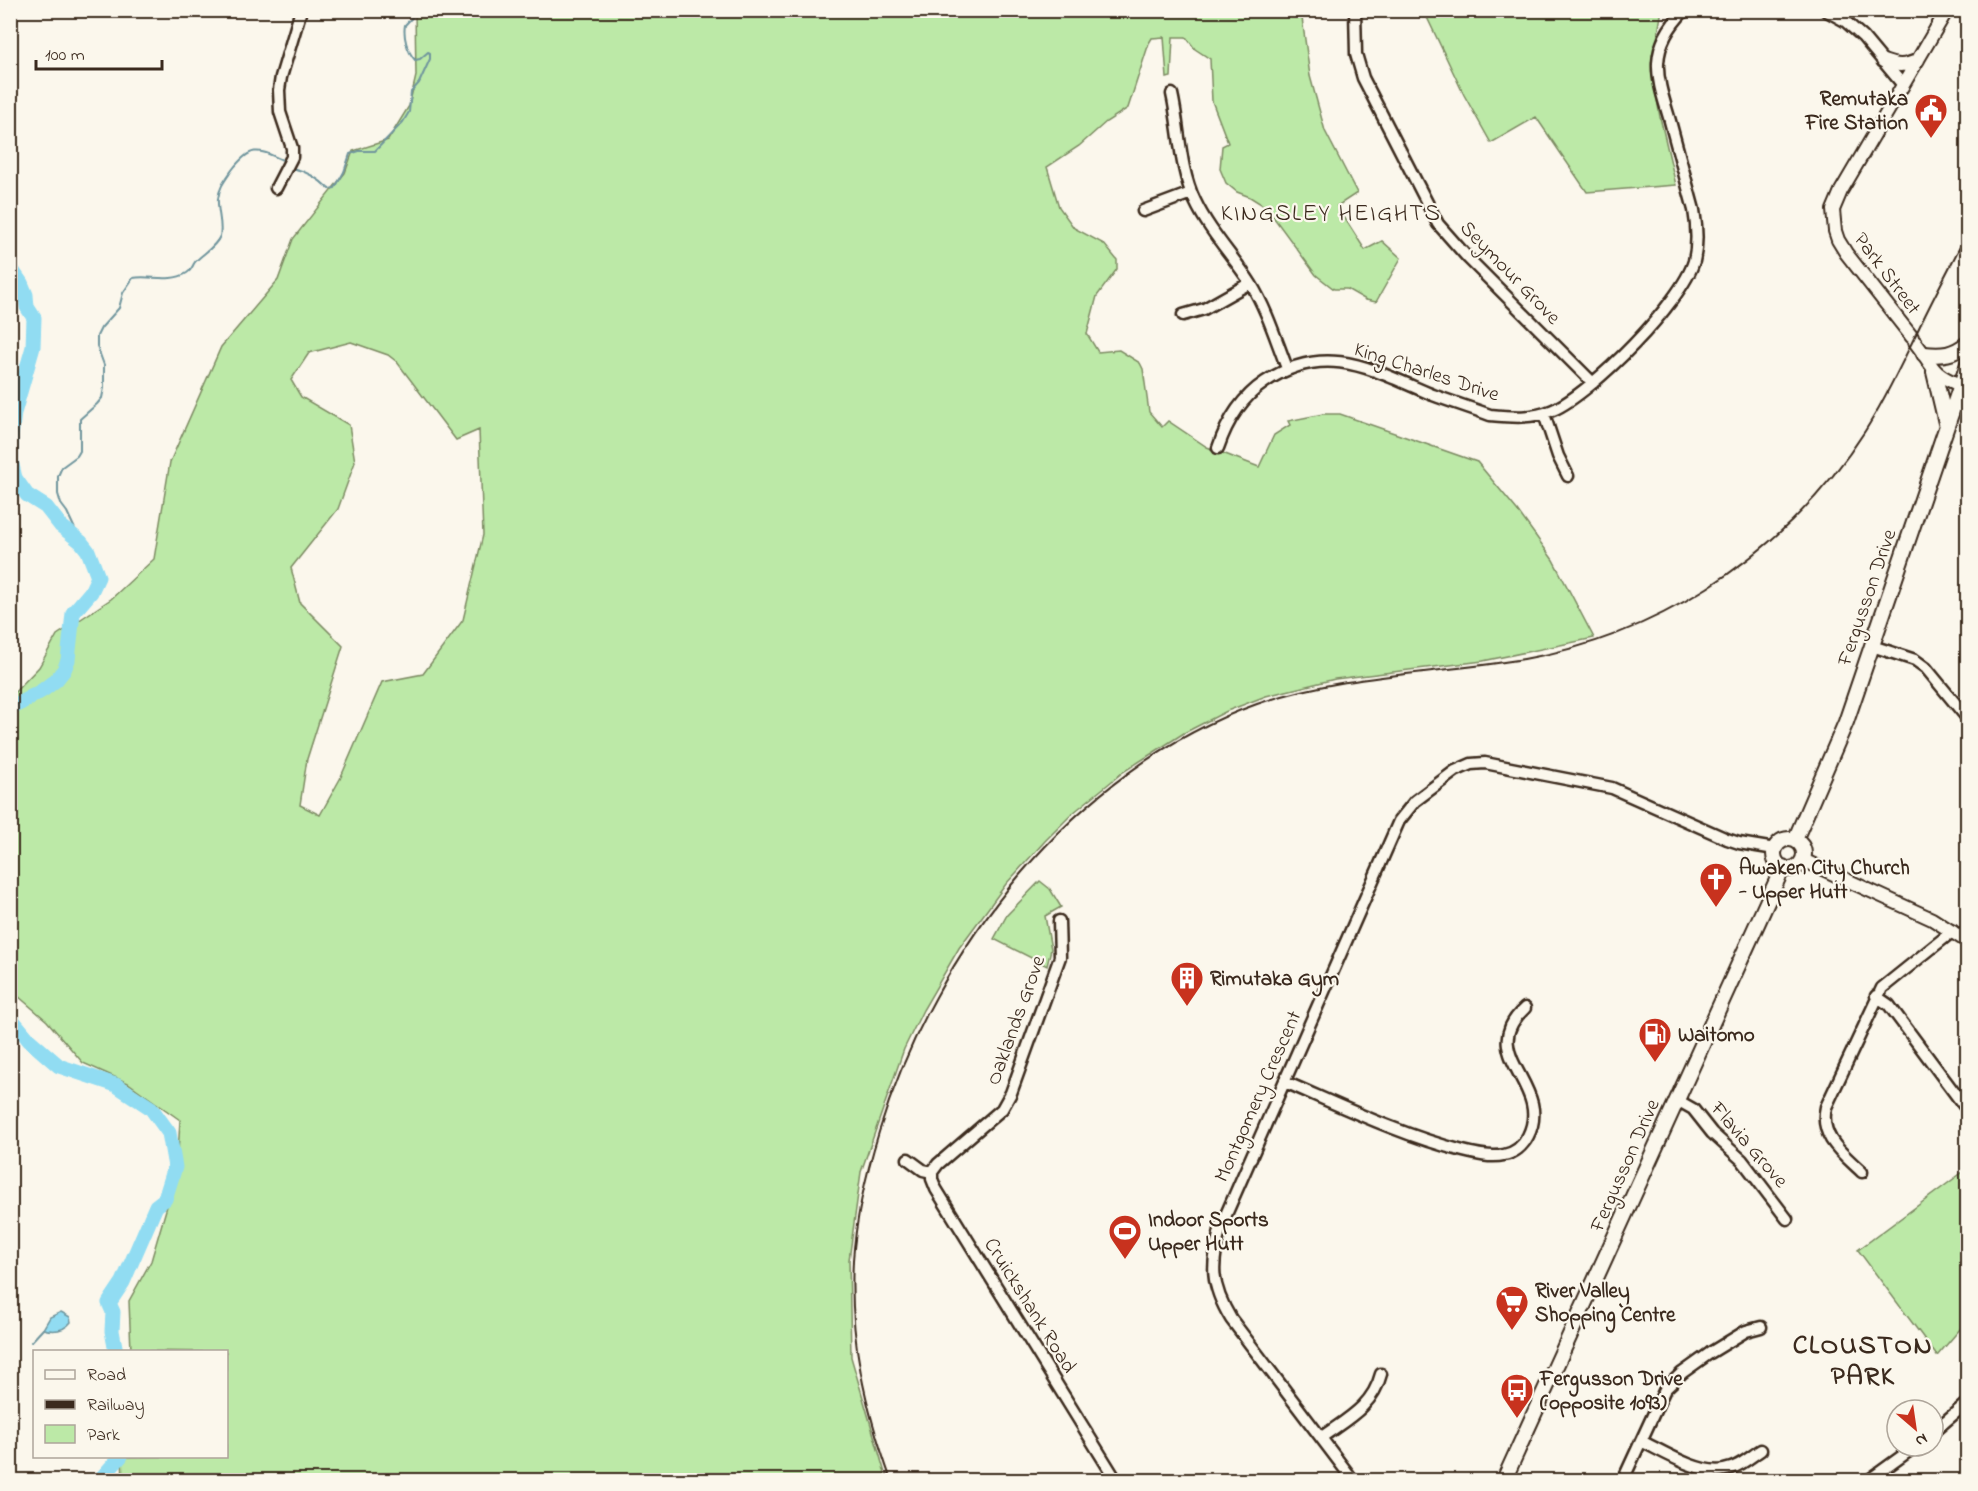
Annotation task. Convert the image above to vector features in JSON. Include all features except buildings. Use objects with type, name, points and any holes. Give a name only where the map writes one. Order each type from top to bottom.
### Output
[{"type":"main road","points":[[1926,356],[1949,354],[1968,343]]},
{"type":"main road","points":[[1935,372],[1947,425]]},
{"type":"main road","name":"Fergusson Drive","points":[[1795,840],[1846,722],[1964,375]]},
{"type":"main road","points":[[1785,840],[1795,840],[1803,848],[1803,860],[1797,867],[1788,869],[1783,867],[1776,860],[1776,849],[1785,840]]},
{"type":"main road","name":"Fergusson Drive","points":[[1504,1480],[1783,867]]},
{"type":"street","points":[[276,188],[292,157],[292,148],[280,112],[279,90],[301,10]]},
{"type":"street","name":"Seymour Grove","points":[[1355,10],[1356,54],[1362,78],[1438,224],[1468,258],[1593,383]]},
{"type":"street","name":"King Charles Drive","points":[[1218,448],[1224,431],[1244,399],[1257,388],[1287,368],[1321,361],[1350,363],[1490,415],[1513,417],[1544,414],[1572,399],[1593,383],[1663,314],[1685,281],[1694,262],[1697,230],[1694,210],[1663,94],[1658,64],[1665,38],[1672,25],[1685,10]]},
{"type":"street","points":[[1826,10],[1853,27],[1903,85]]},
{"type":"street","name":"Park Street","points":[[1935,372],[1926,356],[1846,253],[1835,231],[1833,210],[1841,191],[1947,10]]},
{"type":"street","points":[[1883,61],[1896,66],[1906,66],[1918,60]]},
{"type":"street","points":[[1172,94],[1191,193],[1211,228],[1262,304],[1287,368]]},
{"type":"street","points":[[1143,211],[1191,193]]},
{"type":"street","points":[[1183,315],[1201,311],[1250,283]]},
{"type":"street","name":"Park Street","points":[[1926,356],[1945,370],[1964,375]]},
{"type":"street","points":[[1935,372],[1964,375]]},
{"type":"street","points":[[1544,414],[1558,456],[1568,476]]},
{"type":"street","points":[[1872,646],[1915,660],[1926,668],[1968,719]]},
{"type":"street","name":"Montgomery Crescent","points":[[1353,1480],[1223,1306],[1215,1286],[1213,1258],[1221,1226],[1399,821],[1415,801],[1464,766],[1485,763],[1612,788],[1726,839],[1776,849]]},
{"type":"street","points":[[1803,860],[1932,919],[1968,942]]},
{"type":"street","name":"Oaklands Grove","points":[[932,1172],[938,1164],[1002,1109],[1011,1093],[1060,957],[1059,921]]},
{"type":"street","points":[[1862,1172],[1831,1142],[1824,1127],[1823,1118],[1829,1096],[1876,996],[1888,981],[1953,931]]},
{"type":"street","points":[[1876,996],[1889,1005],[1968,1111]]},
{"type":"street","points":[[1285,1082],[1418,1138],[1477,1154],[1506,1155],[1526,1140],[1534,1116],[1530,1094],[1510,1058],[1508,1048],[1512,1023],[1525,1008]]},
{"type":"street","name":"Flavia Grove","points":[[1677,1100],[1693,1109],[1712,1133],[1742,1160],[1787,1219]]},
{"type":"street","points":[[908,1159],[923,1170],[932,1172]]},
{"type":"street","name":"Cruickshank Road","points":[[932,1172],[936,1189],[1116,1480]]},
{"type":"street","points":[[1623,1480],[1665,1389],[1672,1381],[1737,1336],[1761,1327]]},
{"type":"street","points":[[1322,1437],[1366,1404],[1378,1385],[1381,1374]]},
{"type":"street","points":[[1945,1422],[1968,1402]]},
{"type":"street","points":[[1641,1441],[1697,1467],[1714,1471],[1734,1467],[1761,1450]]},
{"type":"street","points":[[1869,1480],[1899,1458]]},
{"type":"green space","points":[[415,10],[1275,10],[1279,16],[1302,18],[1310,76],[1325,131],[1357,193],[1337,206],[1365,250],[1382,241],[1401,258],[1376,302],[1366,300],[1347,289],[1334,289],[1316,275],[1266,207],[1237,192],[1226,183],[1220,169],[1222,146],[1228,143],[1212,101],[1210,59],[1195,49],[1186,37],[1173,37],[1171,77],[1167,78],[1164,37],[1152,38],[1128,108],[1106,122],[1079,146],[1047,167],[1059,207],[1074,228],[1104,244],[1117,260],[1117,269],[1097,296],[1087,334],[1098,352],[1119,350],[1140,363],[1143,369],[1149,412],[1162,427],[1168,421],[1207,447],[1259,467],[1274,435],[1290,425],[1288,421],[1323,414],[1340,414],[1477,462],[1517,510],[1553,560],[1594,638],[1483,661],[1335,679],[1266,696],[1227,711],[1184,733],[1123,772],[1073,813],[1006,884],[959,948],[923,1010],[904,1049],[861,1172],[849,1260],[851,1357],[887,1480],[123,1480],[122,1458],[228,1458],[228,1350],[131,1350],[129,1301],[151,1261],[177,1172],[180,1120],[128,1083],[83,1063],[47,1021],[11,990],[10,697],[39,667],[57,635],[111,599],[154,559],[170,462],[221,347],[278,280],[293,239],[345,173],[353,151],[388,140],[409,106],[416,76]],"holes":[[[351,342],[388,355],[397,362],[456,440],[479,430],[483,535],[463,620],[423,674],[382,682],[340,779],[320,815],[300,805],[307,759],[343,646],[300,603],[291,568],[338,509],[355,462],[349,425],[301,397],[291,380],[309,353]]]},
{"type":"green space","points":[[1424,11],[1660,11],[1652,70],[1676,185],[1587,192],[1536,117],[1491,143],[1464,95]]},
{"type":"green space","points":[[1040,881],[1050,889],[1061,907],[1045,916],[1051,949],[1047,966],[994,939],[1007,915]]},
{"type":"green space","points":[[1963,1172],[1968,1178],[1967,1321],[1937,1356],[1858,1250]]},
{"type":"water","points":[[61,1312],[70,1317],[71,1322],[68,1325],[59,1330],[43,1329],[50,1317]]},
{"type":"waterway","points":[[292,168],[312,176],[329,189],[335,188],[350,154],[359,151],[375,151],[403,122],[409,112],[411,92],[419,83],[430,59],[428,52],[415,60],[405,39],[405,25],[419,10]]},
{"type":"waterway","points":[[81,542],[61,504],[58,494],[58,476],[62,467],[80,451],[80,419],[102,398],[104,365],[97,346],[97,336],[101,328],[119,308],[123,293],[133,278],[180,276],[189,272],[195,262],[215,244],[221,232],[218,203],[220,191],[239,161],[251,152],[257,151],[287,162]]},
{"type":"waterway","points":[[10,267],[21,283],[26,295],[27,307],[34,318],[33,347],[14,413],[11,436],[11,461],[15,478],[27,495],[46,507],[61,526],[81,542],[88,551],[98,577],[91,592],[73,613],[68,660],[64,670],[43,690],[10,709]]},
{"type":"waterway","points":[[10,1017],[29,1040],[59,1066],[116,1085],[151,1108],[169,1133],[175,1167],[165,1199],[156,1206],[123,1282],[109,1303],[113,1312],[112,1331],[116,1350]]},
{"type":"waterway","points":[[31,1342],[43,1329]]},
{"type":"waterway","points":[[100,1480],[119,1458]]},
{"type":"railway","points":[[891,1480],[866,1399],[856,1345],[852,1289],[853,1260],[862,1196],[879,1132],[904,1064],[936,998],[975,934],[1020,874],[1071,820],[1128,773],[1190,734],[1257,704],[1322,686],[1524,659],[1572,648],[1642,623],[1707,588],[1774,538],[1814,498],[1849,454],[1886,395],[1968,231]]},
{"type":"place","name":"Remutaka Fire Station","points":[[1931,139]]},
{"type":"place","name":"Awaken City Church - Upper Hutt","points":[[1716,908]]},
{"type":"place","name":"Rimutaka Gym","points":[[1187,1007]]},
{"type":"place","name":"Waitomo","points":[[1655,1063]]},
{"type":"place","name":"Indoor Sports Upper Hutt","points":[[1125,1260]]},
{"type":"place","name":"River Valley Shopping Centre","points":[[1512,1331]]},
{"type":"place","name":"Fergusson Drive (opposite 1093)","points":[[1517,1419]]},
{"type":"district","name":"KINGSLEY HEIGHTS","points":[[1331,212]]},
{"type":"district","name":"CLOUSTON PARK","points":[[1863,1360]]}]
